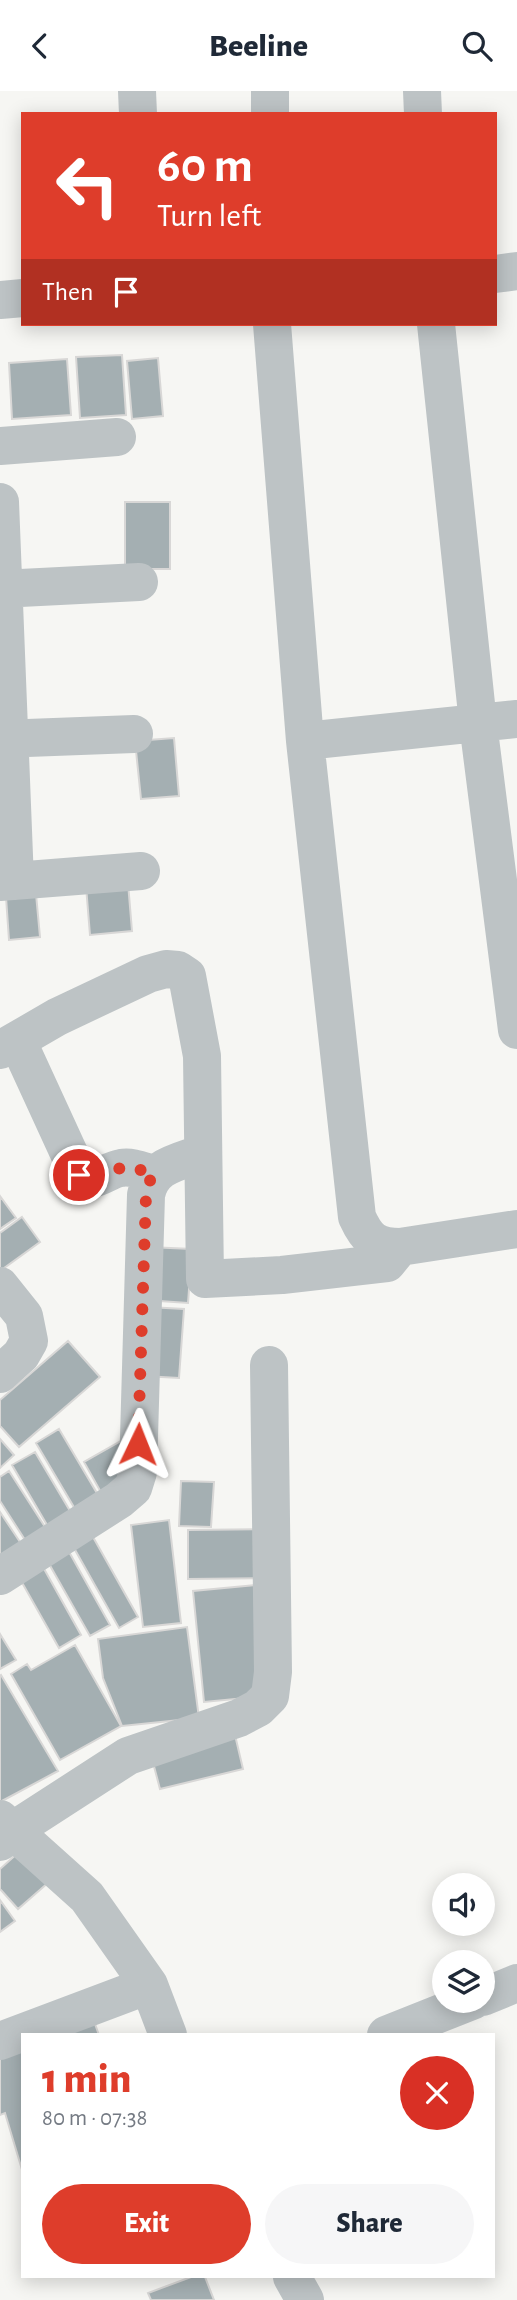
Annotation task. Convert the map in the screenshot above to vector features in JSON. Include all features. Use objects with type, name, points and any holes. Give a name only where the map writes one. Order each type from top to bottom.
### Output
[{"type":"street","points":[[137,91],[138,112]]},
{"type":"street","points":[[270,91],[270,112]]},
{"type":"street","points":[[422,91],[423,112]]},
{"type":"street","points":[[497,274],[517,271]]},
{"type":"street","points":[[0,300],[21,298]]},
{"type":"street","points":[[272,326],[305,741],[357,1217],[365,1235],[384,1247],[400,1247],[517,1229]]},
{"type":"street","points":[[436,326],[478,723],[517,1030]]},
{"type":"street","points":[[0,446],[117,437]]},
{"type":"street","points":[[0,502],[7,881],[141,871]]},
{"type":"street","points":[[2,589],[139,582]]},
{"type":"street","points":[[305,741],[517,719]]},
{"type":"street","points":[[5,739],[134,734]]},
{"type":"street","points":[[154,1174],[118,1168],[92,1180],[79,1175],[8,1045],[57,1017],[148,974],[166,969],[178,970],[187,976],[192,992],[202,1056],[205,1279],[282,1275],[387,1263],[400,1247]]},
{"type":"street","points":[[0,1576],[119,1500],[133,1488],[138,1472],[148,1184],[154,1174],[202,1153]]},
{"type":"street","points":[[0,1286],[24,1316],[29,1341],[20,1355],[0,1374]]},
{"type":"street","points":[[167,2033],[149,1985],[87,1897],[4,1831],[128,1756],[239,1718],[258,1708],[270,1696],[273,1672],[269,1365]]},
{"type":"street","points":[[495,1992],[517,1983]]},
{"type":"street","points":[[21,2033],[149,1985]]},
{"type":"street","points":[[391,2033],[441,2013]]},
{"type":"street","points":[[0,2041],[21,2033]]},
{"type":"street","points":[[293,2278],[305,2300]]},
{"type":"building","points":[[122,355],[126,415],[80,418],[76,357]]},
{"type":"building","points":[[158,358],[163,416],[132,419],[127,361]]},
{"type":"building","points":[[67,359],[71,415],[12,419],[9,363]]},
{"type":"building","points":[[125,502],[170,502],[170,569],[125,569]]},
{"type":"building","points":[[174,738],[179,796],[141,799],[135,741]]},
{"type":"building","points":[[128,883],[132,931],[90,935],[86,886]]},
{"type":"building","points":[[36,894],[40,937],[9,940],[6,897]]},
{"type":"building","points":[[0,1196],[16,1218],[0,1229]]},
{"type":"building","points":[[22,1217],[40,1242],[0,1271],[0,1233]]},
{"type":"building","points":[[148,1247],[192,1249],[188,1303],[145,1300]]},
{"type":"building","points":[[148,1307],[184,1309],[179,1378],[144,1376]]},
{"type":"building","points":[[68,1341],[100,1377],[19,1447],[0,1426],[0,1400]]},
{"type":"building","points":[[59,1429],[101,1500],[78,1514],[36,1443]]},
{"type":"building","points":[[0,1439],[14,1455],[0,1468]]},
{"type":"building","points":[[121,1441],[125,1487],[107,1503],[84,1462]]},
{"type":"building","points":[[35,1452],[73,1516],[50,1530],[12,1465]]},
{"type":"building","points":[[9,1471],[47,1530],[27,1543],[0,1501],[0,1477]]},
{"type":"building","points":[[181,1481],[214,1482],[211,1527],[179,1526]]},
{"type":"building","points":[[0,1512],[22,1545],[0,1556]]},
{"type":"building","points":[[169,1520],[181,1623],[143,1627],[131,1525]]},
{"type":"building","points":[[266,1529],[266,1578],[188,1579],[188,1530]]},
{"type":"building","points":[[93,1537],[138,1617],[119,1628],[74,1548]]},
{"type":"building","points":[[68,1550],[110,1625],[90,1636],[48,1562]]},
{"type":"building","points":[[43,1567],[81,1635],[59,1648],[20,1579]]},
{"type":"building","points":[[256,1585],[266,1696],[204,1702],[193,1591]]},
{"type":"building","points":[[187,1627],[199,1718],[122,1726],[103,1678],[98,1639]]},
{"type":"building","points":[[0,1634],[16,1660],[0,1669]]},
{"type":"building","points":[[75,1645],[121,1726],[60,1760],[11,1674],[27,1664],[31,1670]]},
{"type":"building","points":[[0,1676],[58,1771],[0,1802]]},
{"type":"building","points":[[235,1735],[243,1769],[160,1789],[151,1755]]},
{"type":"building","points":[[20,1851],[49,1882],[18,1909],[0,1889],[0,1869]]},
{"type":"building","points":[[0,1900],[15,1921],[0,1932]]},
{"type":"building","points":[[91,2013],[98,2033],[38,2033]]},
{"type":"building","points":[[21,2046],[21,2166],[5,2113],[0,2115],[0,2052]]},
{"type":"building","points":[[188,2278],[205,2278],[214,2300],[151,2300],[148,2293]]},
{"type":"route","points":[[79,1175],[92,1180],[118,1168],[154,1174],[146,1195],[138,1444]]}]
